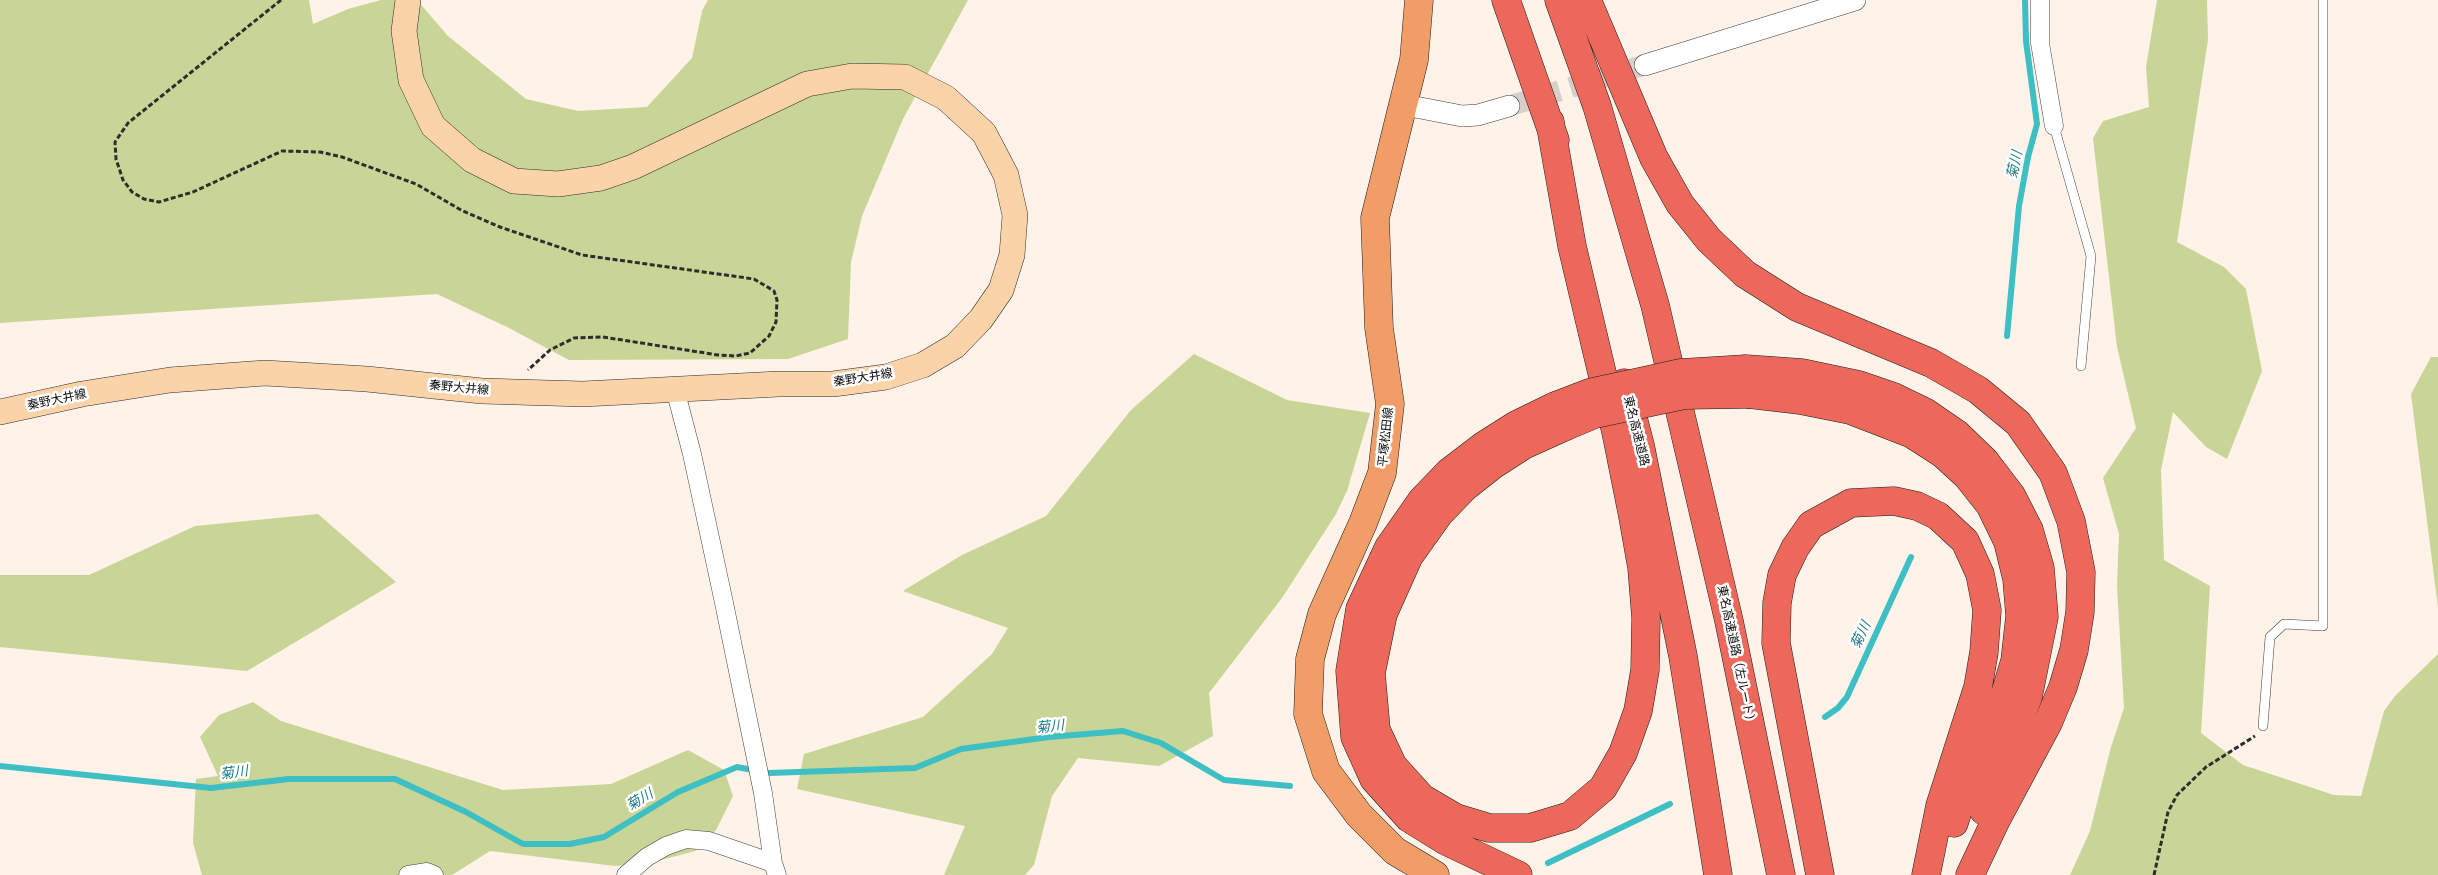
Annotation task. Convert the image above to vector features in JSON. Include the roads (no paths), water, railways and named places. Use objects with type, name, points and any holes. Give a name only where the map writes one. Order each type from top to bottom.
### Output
[{"type":"highway","name":"東名高速道路","points":[[1506,0],[1550,122],[1607,315],[1640,445],[1683,656],[1718,875]]},
{"type":"highway","points":[[1559,0],[1597,106],[1627,205],[1655,305],[1687,437],[1762,875]]},
{"type":"highway","points":[[1587,0],[1654,158],[1680,204],[1709,240],[1745,274],[1797,307],[1931,363],[1978,390],[2018,423],[2053,473],[2071,521],[2081,572],[2080,612],[2074,650],[2063,687],[2048,723],[1995,822],[1970,875]]},
{"type":"highway","points":[[1550,122],[1572,246],[1616,432],[1635,525],[1646,618],[1645,670],[1638,711],[1622,753],[1604,788],[1570,816],[1530,828],[1489,828],[1456,818],[1422,798],[1393,766],[1376,730],[1371,673],[1383,614],[1409,556],[1439,514],[1464,488],[1493,465],[1524,445],[1560,416]]},
{"type":"highway","points":[[1518,875],[1453,845],[1409,818],[1374,779],[1356,737],[1350,671],[1360,609],[1390,547],[1422,500],[1449,472],[1483,446],[1516,425],[1560,416],[1595,414],[1747,381],[1802,373],[1859,385],[1894,398],[1925,412],[1957,434],[1985,461],[2011,494],[2029,530],[2040,568],[2044,617],[2036,663],[2028,697],[1986,805],[1966,875]]},
{"type":"highway","points":[[1747,381],[1800,400],[1850,410],[1912,434],[1942,454],[1968,476],[1990,505],[2008,542],[2017,579],[2020,616],[2014,661],[2002,704],[1961,800],[1938,875]]},
{"type":"highway","name":"東名高速道路（左ルート）","points":[[1687,437],[1729,621],[1781,875]]},
{"type":"highway","points":[[1820,875],[1776,643],[1777,603],[1782,575],[1795,548],[1811,525],[1851,503],[1894,500],[1917,506],[1938,516],[1965,541],[1980,574],[1987,610],[1984,652],[1978,687],[1940,806],[1926,875]]},
{"type":"main road","name":"秦野大井線","points":[[0,412],[82,394],[170,380],[265,373],[367,379],[482,391],[582,394],[779,384],[833,384],[886,377],[924,365],[955,346],[981,319],[1001,290],[1012,255],[1015,215],[1006,175],[984,133],[946,98],[906,77],[852,76],[807,84],[633,167],[601,178],[558,184],[514,181],[472,160],[433,126],[411,80],[404,31],[408,0]]},
{"type":"main road","name":"平塚松田線","points":[[1420,0],[1414,60],[1405,105],[1375,218],[1379,328],[1390,404],[1382,473],[1363,523],[1322,614],[1310,659],[1308,714],[1326,771],[1359,815],[1395,850],[1435,875]]},
{"type":"street","points":[[1645,65],[1855,0]]},
{"type":"street","points":[[2040,0],[2040,43],[2054,126]]},
{"type":"street","points":[[1405,105],[1462,116],[1478,116],[1509,106]]},
{"type":"street","points":[[675,389],[694,464],[762,784],[775,869]]},
{"type":"street","points":[[626,875],[647,857],[666,846],[686,840],[709,840],[775,869]]},
{"type":"street","points":[[408,875],[427,872],[434,875]]},
{"type":"lane","points":[[2263,726],[2270,637],[2284,624],[2323,626],[2323,0]]},
{"type":"lane","points":[[2054,126],[2091,256],[2081,366]]},
{"type":"waterway","name":"菊川","points":[[2007,336],[2019,206],[2028,157],[2037,124],[2026,41],[2025,0]]},
{"type":"waterway","name":"菊川","points":[[1825,717],[1838,708],[1847,697],[1911,557]]},
{"type":"waterway","name":"菊川","points":[[0,766],[211,788],[289,779],[395,779],[466,812],[523,844],[570,844],[604,837],[678,792],[737,767],[769,773],[915,768],[961,749],[1049,737],[1123,731],[1161,743],[1224,780],[1290,786]]},
{"type":"waterway","name":"菊川","points":[[1548,863],[1670,804]]},
{"type":"tunnel","points":[[1509,106],[1645,65]]}]
